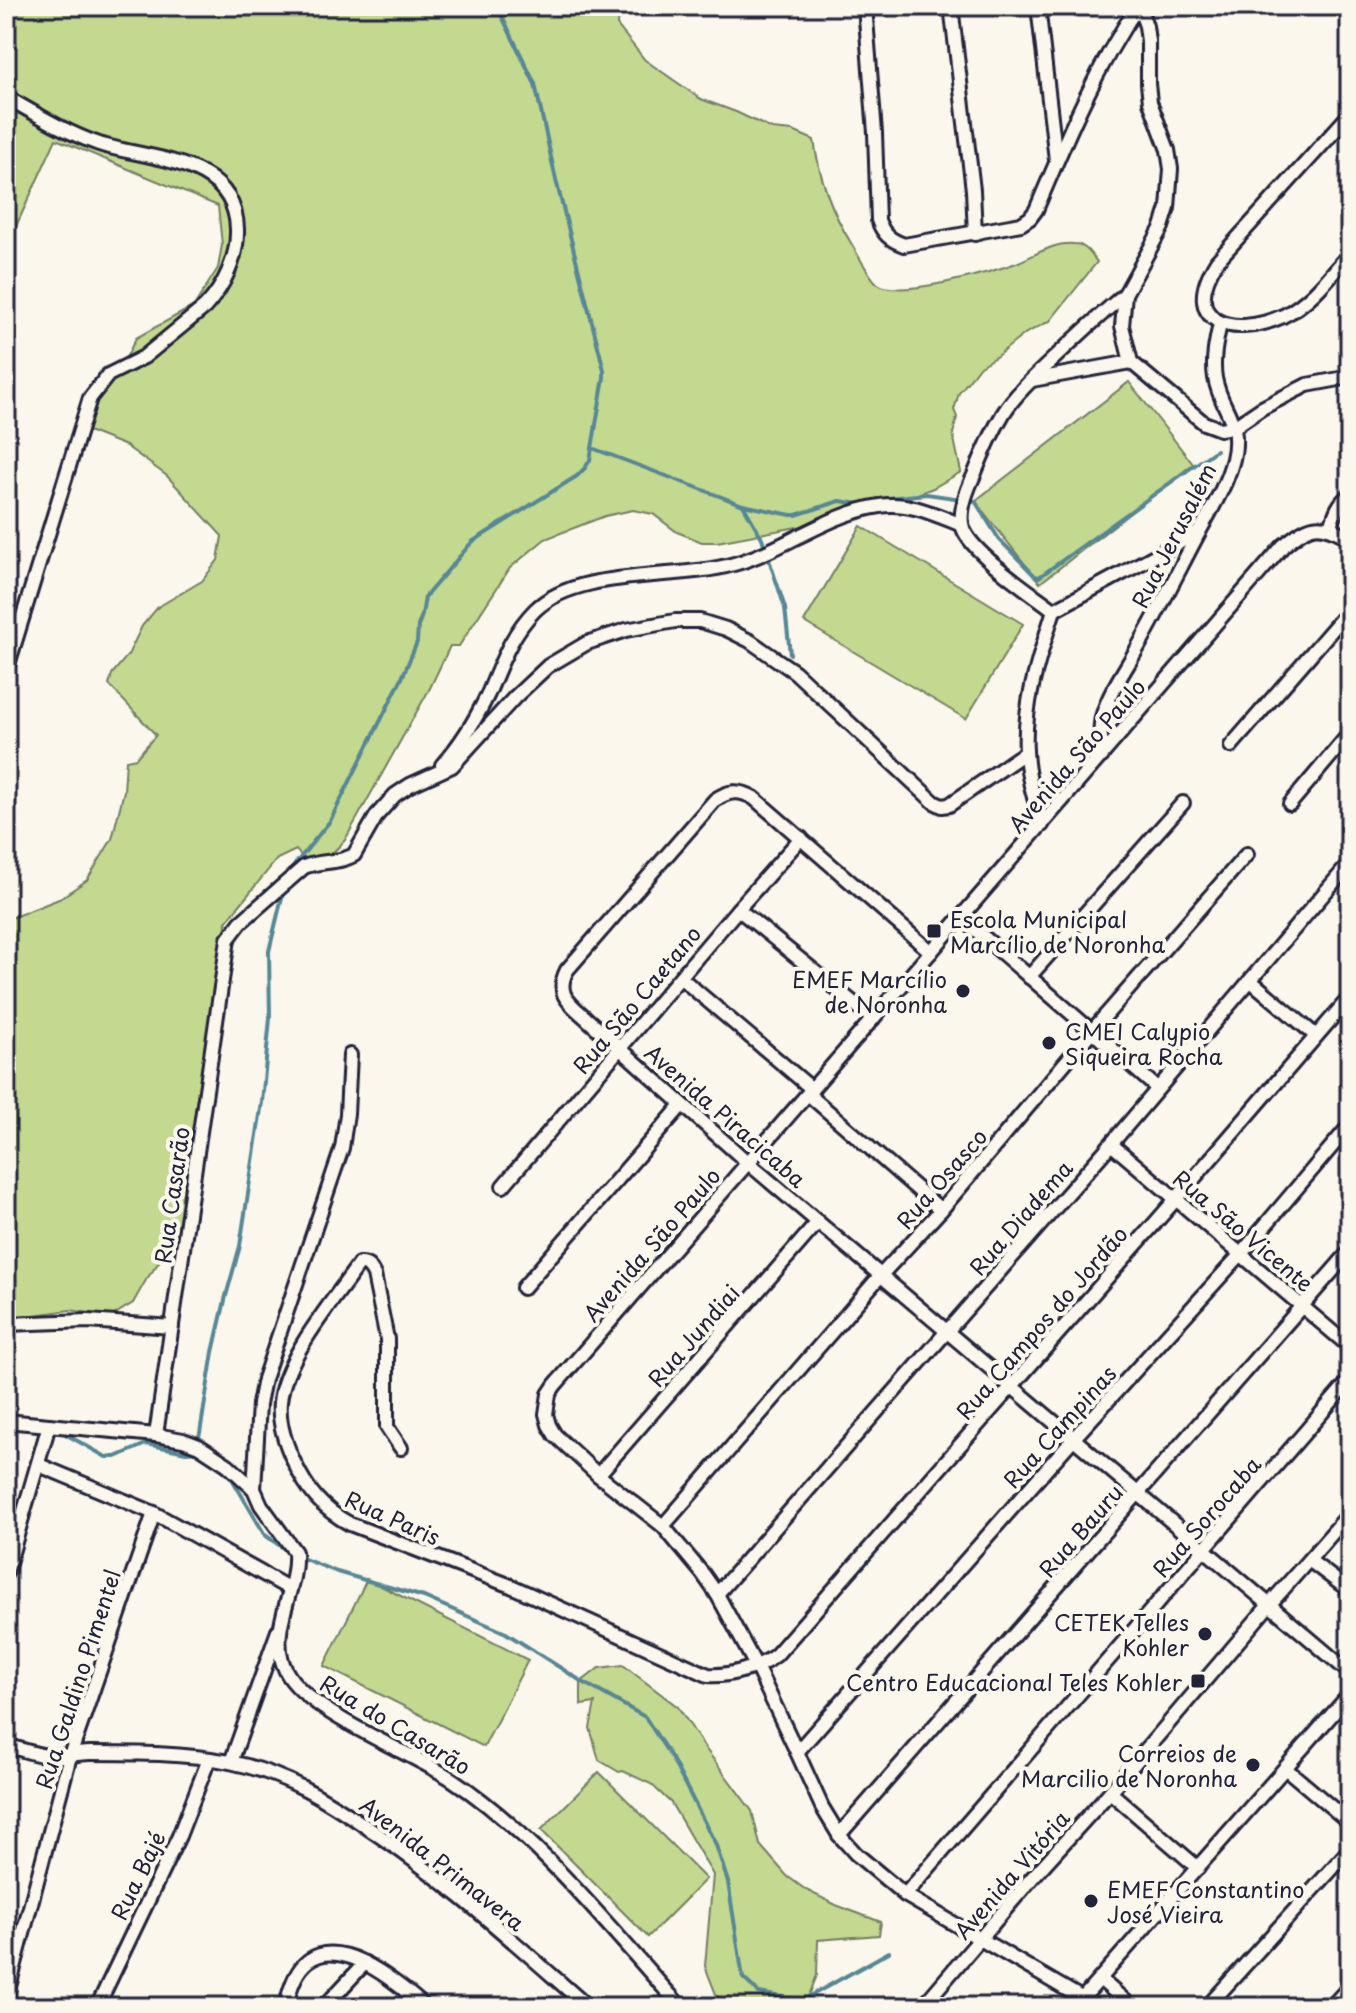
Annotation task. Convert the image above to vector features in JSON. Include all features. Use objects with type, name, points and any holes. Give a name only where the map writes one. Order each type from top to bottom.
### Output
[{"type":"street","points":[[865,6],[878,220],[882,230],[904,245],[975,234],[1021,224],[1030,218],[1080,109],[1112,47],[1139,6]]},
{"type":"street","points":[[951,6],[973,190],[975,234]]},
{"type":"street","points":[[1038,6],[1056,163]]},
{"type":"street","points":[[1139,6],[1148,41],[1150,102],[1168,150],[1171,189],[1162,227],[1125,294],[1122,326],[1131,362],[1204,423],[1220,429],[1234,427],[1262,408],[1307,385],[1350,377]]},
{"type":"street","points":[[6,97],[89,140],[151,155],[212,178],[231,200],[237,219],[237,240],[232,262],[213,298],[144,357],[108,375],[90,398],[6,671]]},
{"type":"street","points":[[1350,114],[1217,261],[1210,272],[1203,296],[1204,304],[1213,320],[1220,324],[1249,326],[1283,316],[1312,296],[1350,253]]},
{"type":"street","points":[[1054,610],[967,538],[962,525],[963,506],[967,490],[1004,412],[1032,380],[1125,294]]},
{"type":"street","name":"Rua Jerusalém","points":[[1102,756],[1102,715],[1223,488],[1233,459],[1236,441],[1234,427],[1215,382],[1214,352],[1220,324]]},
{"type":"street","points":[[1032,380],[1131,362]]},
{"type":"street","points":[[1350,495],[1337,509],[1331,527],[1350,538]]},
{"type":"street","points":[[435,773],[457,749],[486,698],[518,630],[552,598],[580,586],[638,575],[689,573],[736,564],[823,524],[883,505],[915,508],[962,525]]},
{"type":"street","name":"Avenida São Paulo","points":[[1079,2003],[981,1939],[905,1895],[856,1854],[839,1835],[822,1807],[756,1666],[717,1594],[663,1526],[598,1475],[555,1435],[549,1425],[546,1404],[549,1394],[747,1162],[1283,546],[1302,531],[1315,526],[1331,527]]},
{"type":"street","points":[[1042,825],[1031,787],[1026,752],[1026,718],[1054,610],[1200,531]]},
{"type":"street","points":[[1231,746],[1350,609]]},
{"type":"street","points":[[435,773],[452,766],[548,666],[587,643],[626,630],[675,621],[700,621],[726,629],[750,641],[795,672],[934,802],[942,806],[949,805],[1026,752]]},
{"type":"street","points":[[1290,804],[1350,733]]},
{"type":"street","name":"Rua Casarão","points":[[156,1435],[228,939],[241,922],[304,867],[312,863],[348,859],[354,855],[385,805],[410,785],[435,773]]},
{"type":"street","name":"Avenida Piracicaba","points":[[931,952],[801,838],[745,793],[734,791],[715,800],[567,970],[561,989],[568,1001],[620,1050],[747,1162],[1350,1673]]},
{"type":"street","points":[[1029,977],[1183,803]]},
{"type":"street","name":"Rua São Caetano","points":[[503,1186],[801,838]]},
{"type":"street","name":"Rua Osasco","points":[[663,1526],[941,1210],[1247,854]]},
{"type":"street","name":"Rua Diadema","points":[[717,1594],[1111,1144],[1350,863]]},
{"type":"street","points":[[738,909],[873,1019]]},
{"type":"street","points":[[962,918],[1157,1088]]},
{"type":"street","points":[[681,978],[941,1210]]},
{"type":"street","points":[[1251,981],[1315,1035]]},
{"type":"street","name":"Rua Campos do Jordão","points":[[756,1666],[776,1655],[1350,997]]},
{"type":"street","points":[[254,1489],[259,1404],[264,1379],[342,1148],[350,1055]]},
{"type":"street","points":[[523,1288],[682,1105]]},
{"type":"street","name":"Rua Campinas","points":[[797,1752],[1241,1254],[1350,1125]]},
{"type":"street","name":"Rua São Vicente","points":[[1111,1144],[1350,1347]]},
{"type":"street","name":"Rua Jundiai","points":[[598,1475],[818,1222]]},
{"type":"street","name":"Rua Bauru","points":[[839,1835],[1350,1251]]},
{"type":"street","name":"Rua Paris","points":[[401,1448],[387,1427],[387,1339],[374,1275],[369,1266],[359,1264],[308,1335],[280,1401],[282,1429],[290,1454],[303,1481],[332,1515],[511,1586],[708,1675],[756,1666]]},
{"type":"street","points":[[6,1324],[88,1321],[172,1327]]},
{"type":"street","name":"Rua Sorocaba","points":[[905,1895],[1350,1380]]},
{"type":"street","name":"Rua do Casarão","points":[[6,1421],[183,1440],[199,1446],[228,1465],[254,1489],[261,1505],[295,1552],[280,1628],[281,1655],[285,1670],[301,1691],[334,1714],[433,1767],[496,1813],[551,1863],[681,2007]]},
{"type":"street","points":[[6,1573],[49,1425]]},
{"type":"street","points":[[39,1465],[154,1513],[290,1589]]},
{"type":"street","name":"Rua Galdino Pimentel","points":[[6,1998],[70,1756],[154,1513]]},
{"type":"street","name":"Avenida Vitória","points":[[922,2007],[1350,1513]]},
{"type":"street","points":[[1309,1560],[1350,1591]]},
{"type":"street","points":[[231,1762],[280,1628]]},
{"type":"street","points":[[1079,2003],[1350,1694]]},
{"type":"street","name":"Avenida Primavera","points":[[6,1745],[47,1756],[88,1753],[188,1756],[231,1762],[304,1787],[400,1849],[470,1904],[588,2007]]},
{"type":"street","name":"Rua Bajé","points":[[97,2007],[179,1836],[209,1759]]},
{"type":"street","points":[[1285,1768],[1350,1823]]},
{"type":"street","points":[[1110,1792],[1198,1868]]},
{"type":"street","points":[[1207,2007],[1350,1849]]},
{"type":"street","points":[[286,2007],[289,1989],[307,1963],[320,1955],[332,1953],[345,1953],[365,1963],[392,1979],[425,2007]]},
{"type":"street","points":[[324,2007],[365,1963]]},
{"type":"street","points":[[1100,1979],[1132,2007]]},
{"type":"street","points":[[1333,2006],[1350,1986]]},
{"type":"green space","points":[[6,6],[619,6],[617,25],[645,60],[701,99],[772,129],[793,131],[814,140],[832,207],[860,259],[878,284],[905,288],[968,278],[1066,244],[1078,244],[1097,262],[1050,321],[1026,333],[980,366],[959,393],[954,410],[957,417],[953,434],[961,472],[933,488],[808,525],[717,542],[702,542],[677,532],[653,514],[633,510],[605,516],[545,539],[510,568],[459,646],[450,646],[430,688],[345,840],[328,857],[315,862],[302,857],[296,850],[277,859],[226,922],[224,954],[188,1190],[178,1236],[133,1303],[112,1316],[70,1310],[6,1317],[6,920],[59,899],[87,880],[112,839],[124,791],[126,760],[136,758],[156,735],[109,685],[112,674],[128,655],[142,626],[158,607],[202,581],[218,560],[222,536],[167,476],[126,446],[88,431],[90,409],[136,338],[194,306],[218,268],[222,245],[218,206],[56,139],[6,248]]},
{"type":"green space","points":[[1129,382],[1193,464],[1040,583],[975,501]]},
{"type":"green space","points":[[861,526],[1023,624],[966,719],[804,622]]},
{"type":"green space","points":[[367,1579],[528,1660],[484,1747],[324,1666]]},
{"type":"green space","points":[[623,1665],[678,1707],[752,1811],[760,1845],[787,1876],[836,1905],[881,1922],[879,1935],[818,1940],[817,1975],[808,1998],[791,2007],[721,2007],[705,1966],[713,1875],[671,1803],[651,1784],[619,1772],[599,1760],[590,1728],[595,1703],[581,1705],[581,1682],[599,1668]]},
{"type":"green space","points":[[599,1772],[706,1879],[648,1937],[541,1830]]},
{"type":"waterway","points":[[290,873],[330,821],[402,678],[417,642],[425,597],[472,542],[577,476],[590,460],[604,370],[535,84],[497,6]]},
{"type":"waterway","points":[[592,448],[743,505],[791,515],[840,501],[860,504],[927,494],[975,501],[999,539],[1039,577],[1216,450]]},
{"type":"waterway","points":[[743,505],[762,538],[785,608],[790,654]]},
{"type":"waterway","points":[[197,1443],[213,1352],[240,1246],[262,1102],[270,1018],[269,951],[284,889]]},
{"type":"waterway","points":[[60,1431],[106,1457],[116,1457],[146,1444],[186,1452],[199,1451]]},
{"type":"waterway","points":[[211,1460],[231,1477],[265,1535],[289,1552]]},
{"type":"waterway","points":[[297,1556],[337,1572],[424,1597],[506,1633],[645,1717],[671,1757],[716,1845],[728,1882],[743,1978],[759,1993],[805,1999],[889,1952]]},
{"type":"place","name":"Escola Municipal Marcílio de Noronha","points":[[934,931]]},
{"type":"place","name":"EMEF Marcílio de Noronha","points":[[963,991]]},
{"type":"place","name":"CMEI Calypio Siqueira Rocha","points":[[1049,1043]]},
{"type":"place","name":"CETEK Telles Kohler","points":[[1205,1634]]},
{"type":"place","name":"Centro Educacional Teles Kohler","points":[[1198,1681]]},
{"type":"place","name":"Correios de Marcilio de Noronha","points":[[1253,1765]]},
{"type":"place","name":"EMEF Constantino José Vieira","points":[[1091,1901]]}]
